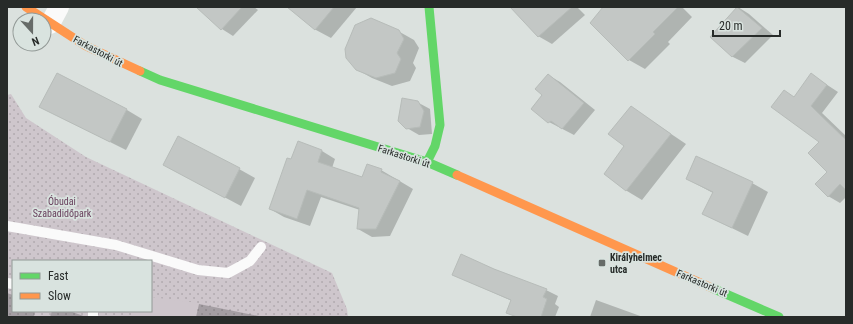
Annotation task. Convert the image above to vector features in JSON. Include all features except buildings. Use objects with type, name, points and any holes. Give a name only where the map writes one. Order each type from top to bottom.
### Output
[{"type":"street","name":"Farkastorki út","points":[[26,7],[55,16],[86,46],[160,80],[427,162],[779,317]]},
{"type":"street","points":[[427,162],[440,126],[429,7]]},
{"type":"lane","points":[[7,226],[116,245],[198,270],[228,273],[250,261],[261,247]]},
{"type":"green space","name":"Óbudai Szabadidőpark","points":[[11,94],[26,118],[86,157],[332,273],[347,309],[348,317],[7,317],[7,95]]},
{"type":"green space","points":[[152,297],[198,303],[195,317],[137,317],[136,312],[152,312]]},
{"type":"traffic: fast","points":[[427,162],[435,146],[440,125],[429,7]]},
{"type":"traffic: fast","points":[[140,71],[160,80],[427,162],[457,175]]},
{"type":"traffic: fast","points":[[712,288],[779,317]]},
{"type":"traffic: slow","points":[[26,7],[86,46],[140,71]]},
{"type":"traffic: slow","points":[[457,175],[712,288]]},
{"type":"place","name":"Királyhelmec utca","points":[[602,263]]}]
